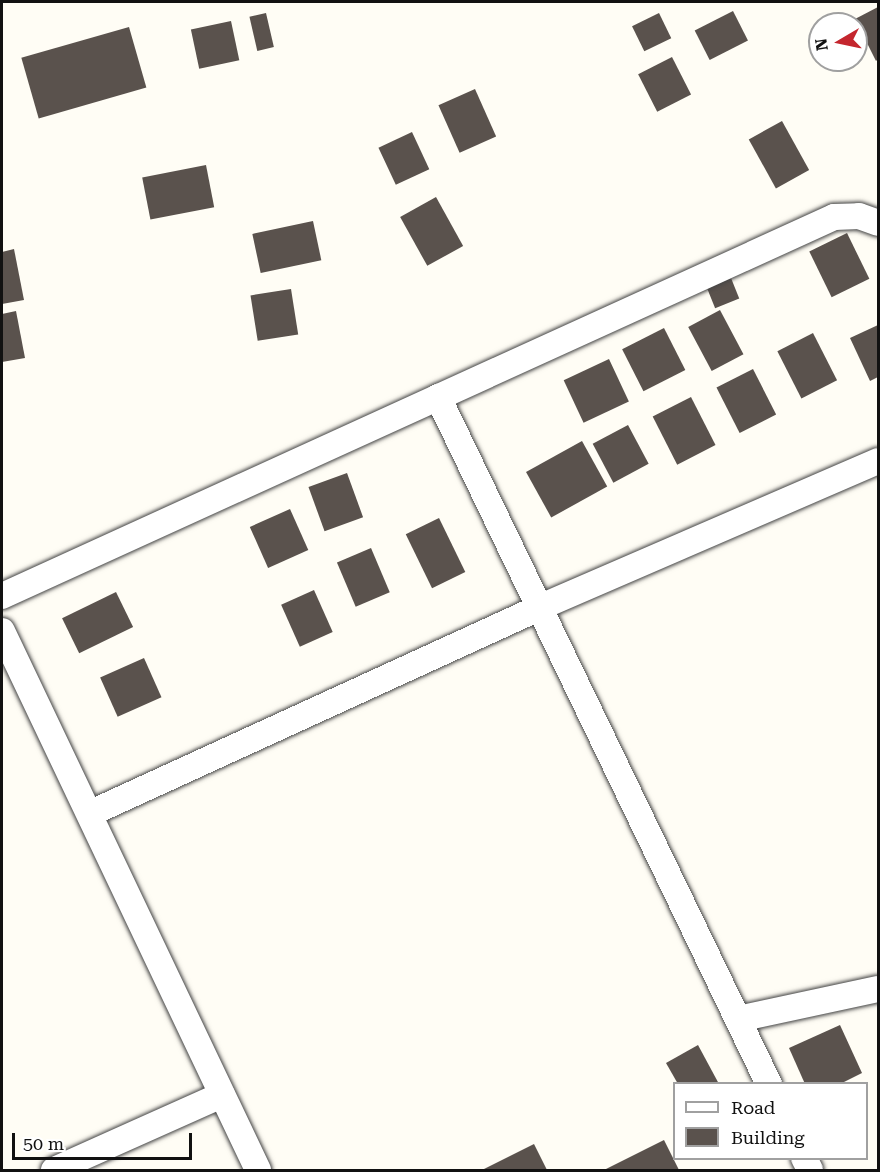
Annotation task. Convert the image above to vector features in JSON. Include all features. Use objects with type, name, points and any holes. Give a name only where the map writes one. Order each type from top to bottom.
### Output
[{"type":"street","points":[[2,596],[834,217],[858,216],[879,223]]},
{"type":"street","points":[[438,397],[543,606],[769,1082]]},
{"type":"street","points":[[91,813],[543,606],[879,461]]},
{"type":"street","points":[[2,631],[91,813],[258,1170]]},
{"type":"street","points":[[738,1018],[879,989]]},
{"type":"street","points":[[54,1170],[222,1095]]},
{"type":"building","points":[[878,7],[878,59],[876,61],[868,45],[868,12]]},
{"type":"building","points":[[733,11],[748,40],[710,60],[695,31]]},
{"type":"building","points":[[266,13],[274,47],[257,51],[249,17]]},
{"type":"building","points":[[659,13],[671,38],[644,51],[632,26]]},
{"type":"building","points":[[231,21],[239,60],[199,69],[191,30]]},
{"type":"building","points":[[129,27],[146,88],[39,118],[21,58]]},
{"type":"building","points":[[672,57],[691,94],[657,112],[638,74]]},
{"type":"building","points":[[475,89],[496,137],[460,153],[438,105]]},
{"type":"building","points":[[782,121],[809,170],[776,188],[749,139]]},
{"type":"building","points":[[412,132],[429,169],[396,185],[378,148]]},
{"type":"building","points":[[206,165],[214,207],[150,220],[142,177]]},
{"type":"building","points":[[436,197],[463,246],[427,266],[400,217]]},
{"type":"building","points":[[313,221],[321,260],[261,273],[252,234]]},
{"type":"building","points":[[847,233],[869,279],[832,297],[809,251]]},
{"type":"building","points":[[14,249],[24,300],[2,304],[2,252]]},
{"type":"building","points":[[731,278],[739,298],[715,308],[707,288]]},
{"type":"building","points":[[291,289],[298,334],[258,341],[251,295]]},
{"type":"building","points":[[720,310],[743,354],[712,371],[688,327]]},
{"type":"building","points":[[16,311],[25,358],[2,362],[2,314]]},
{"type":"building","points":[[878,325],[878,377],[870,381],[850,338]]},
{"type":"building","points":[[664,328],[685,370],[643,391],[622,349]]},
{"type":"building","points":[[813,333],[837,380],[801,398],[777,351]]},
{"type":"building","points":[[609,359],[629,402],[584,423],[564,380]]},
{"type":"building","points":[[753,369],[776,414],[740,433],[716,388]]},
{"type":"building","points":[[691,397],[716,445],[677,465],[653,417]]},
{"type":"building","points":[[628,425],[649,464],[613,483],[593,444]]},
{"type":"building","points":[[582,441],[607,486],[551,518],[526,472]]},
{"type":"building","points":[[347,473],[363,517],[325,531],[308,487]]},
{"type":"building","points":[[290,509],[308,550],[268,568],[250,527]]},
{"type":"building","points":[[439,518],[465,572],[432,588],[406,534]]},
{"type":"building","points":[[371,548],[390,592],[356,607],[337,562]]},
{"type":"building","points":[[314,590],[333,632],[300,647],[281,605]]},
{"type":"building","points":[[116,592],[133,627],[79,653],[62,618]]},
{"type":"building","points":[[144,658],[161,697],[118,717],[100,678]]},
{"type":"building","points":[[840,1025],[862,1073],[844,1082],[804,1082],[789,1048]]},
{"type":"building","points":[[698,1045],[718,1082],[677,1082],[666,1063]]},
{"type":"building","points":[[664,1140],[679,1170],[604,1170]]},
{"type":"building","points":[[534,1144],[547,1170],[482,1170]]}]
